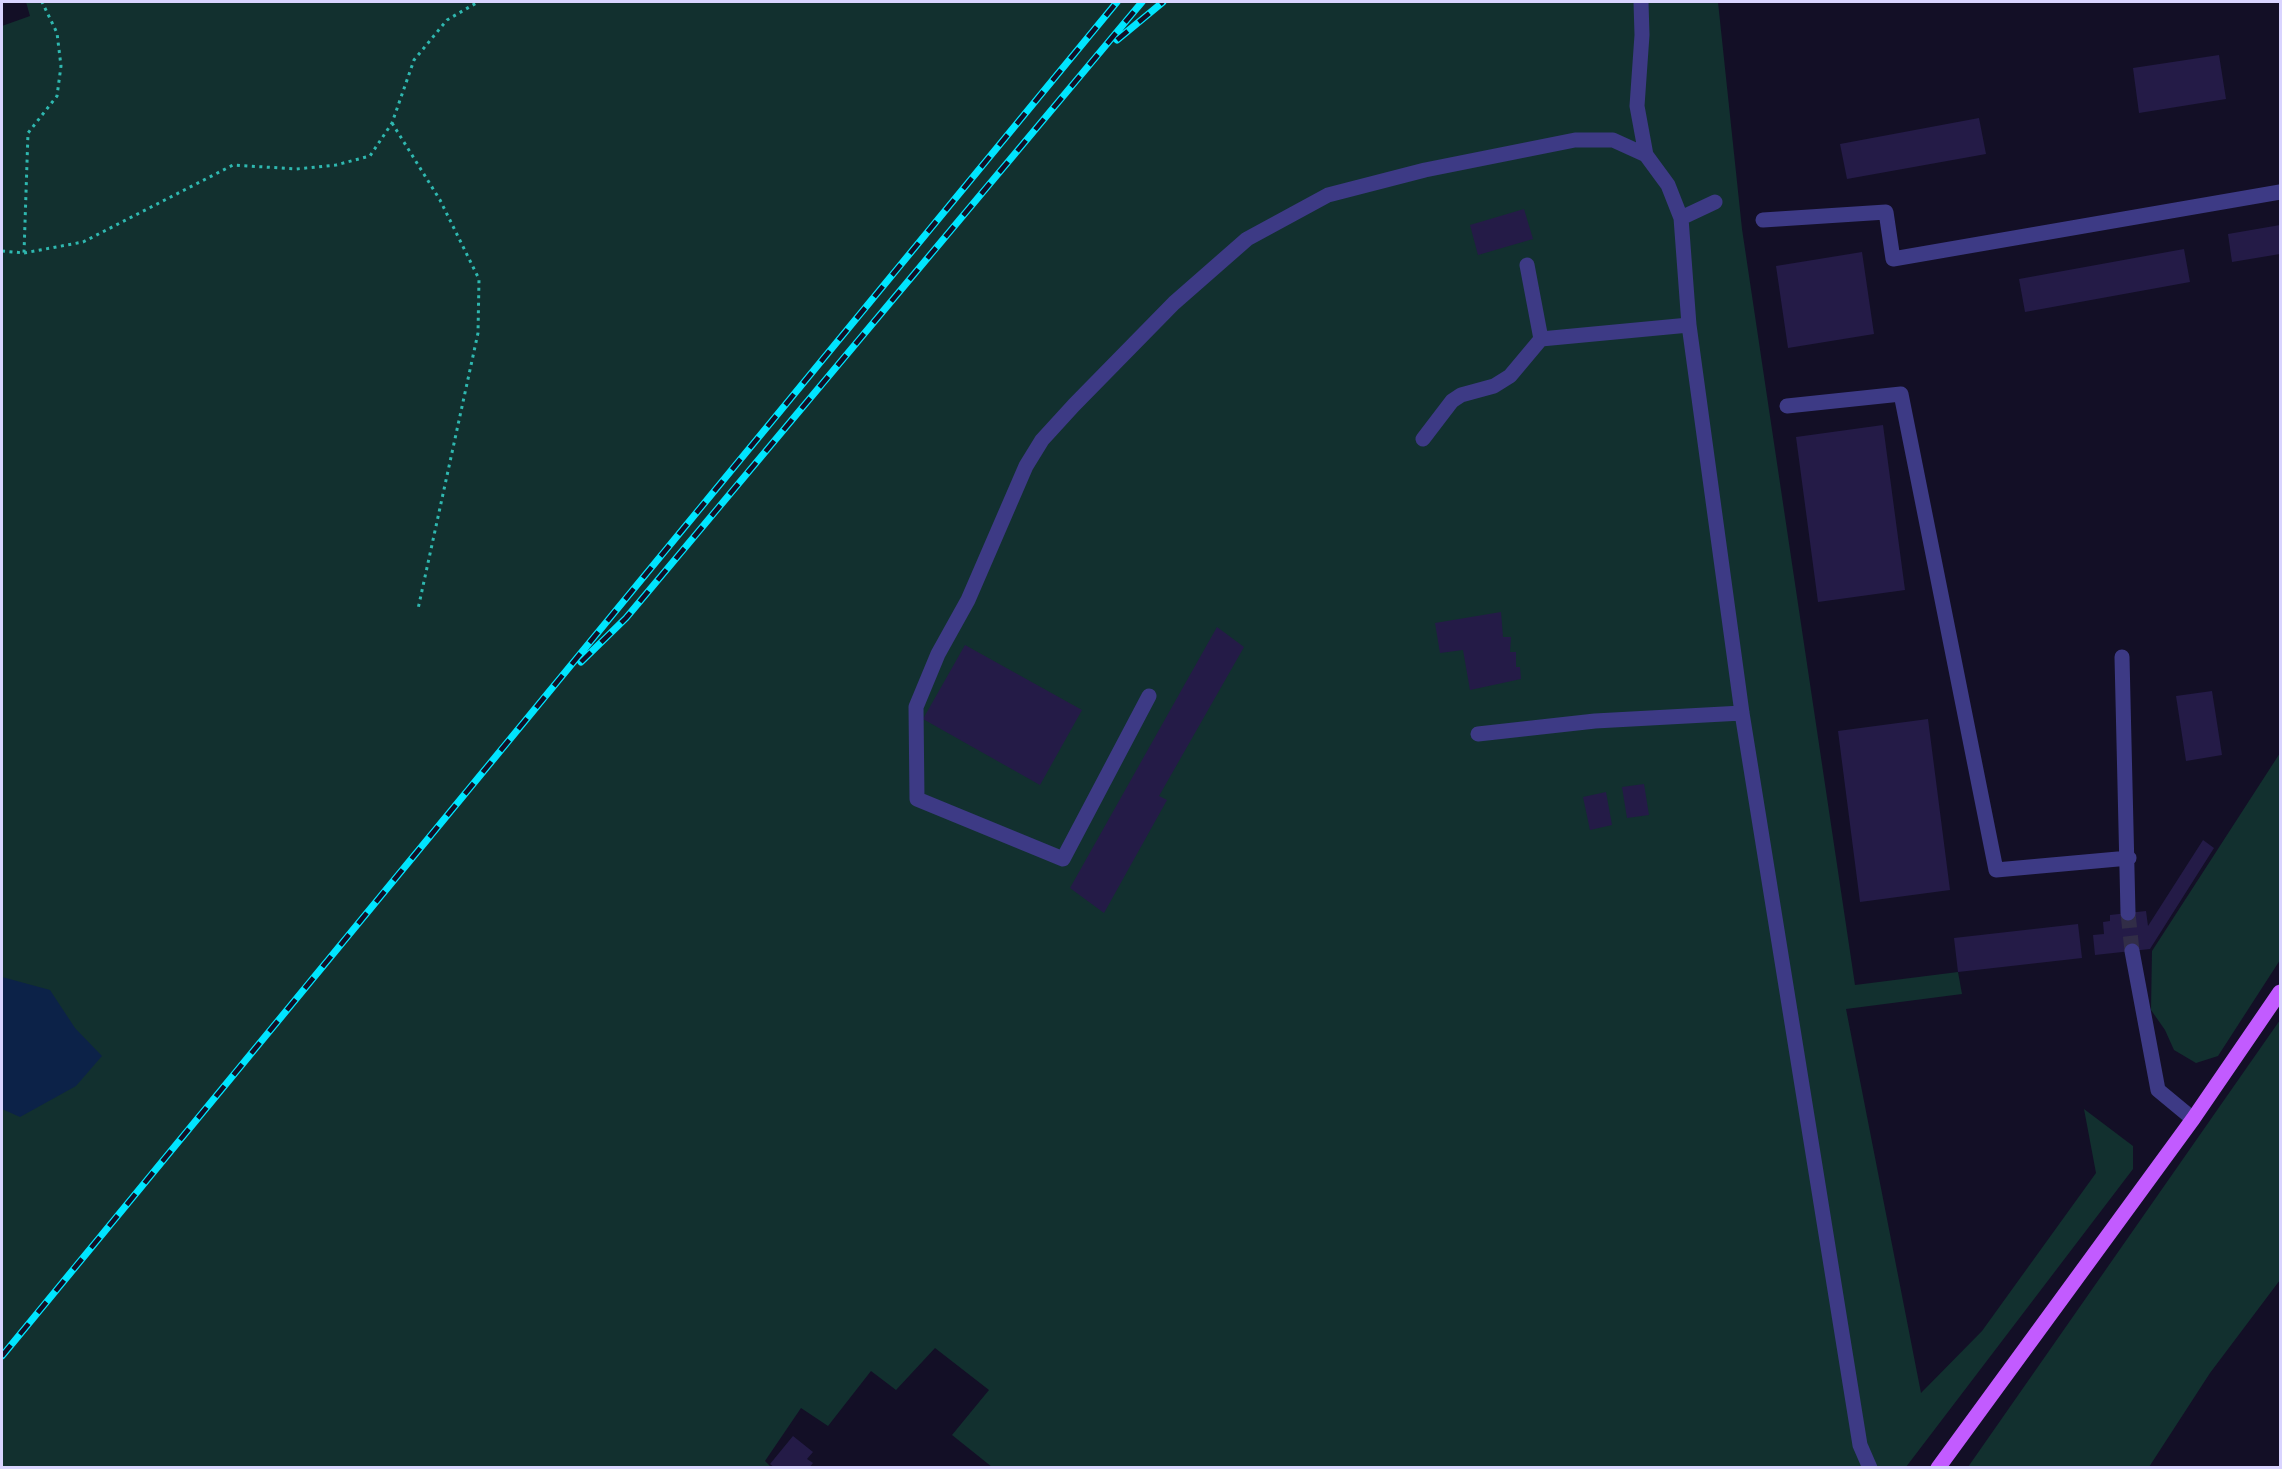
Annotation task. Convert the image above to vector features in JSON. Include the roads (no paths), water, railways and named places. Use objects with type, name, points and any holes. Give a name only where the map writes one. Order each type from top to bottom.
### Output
[{"type":"main road","points":[[1938,1467],[2193,1119],[2280,992]]},
{"type":"street","points":[[1641,2],[1637,106],[1646,155],[1668,185],[1681,218],[1689,325],[1742,713],[1860,1445],[1870,1467]]},
{"type":"street","points":[[1149,696],[1063,860],[917,800],[916,707],[938,654],[968,600],[1026,466],[1042,440],[1174,303],[1247,239],[1328,195],[1425,170],[1575,140],[1613,140],[1646,155]]},
{"type":"street","points":[[1763,220],[1886,212],[1893,259],[2280,192]]},
{"type":"street","points":[[1681,218],[1715,202]]},
{"type":"street","points":[[1527,265],[1541,339]]},
{"type":"street","points":[[1423,440],[1452,401],[1461,395],[1494,387],[1510,376],[1541,339],[1689,325]]},
{"type":"street","points":[[1787,406],[1901,394],[1996,870],[2129,858]]},
{"type":"street","points":[[2122,657],[2129,858],[2128,913]]},
{"type":"street","points":[[1478,734],[1595,721],[1742,713]]},
{"type":"street","points":[[2132,951],[2158,1090],[2193,1119]]},
{"type":"water","points":[[2,977],[50,990],[75,1028],[102,1056],[76,1086],[20,1117],[2,1109]]},
{"type":"tunnel","points":[[2128,913],[2132,951]]},
{"type":"railway","points":[[2,1356],[1117,2]]},
{"type":"railway","points":[[581,662],[626,618],[1142,2]]},
{"type":"railway","points":[[1117,40],[1163,2]]}]
